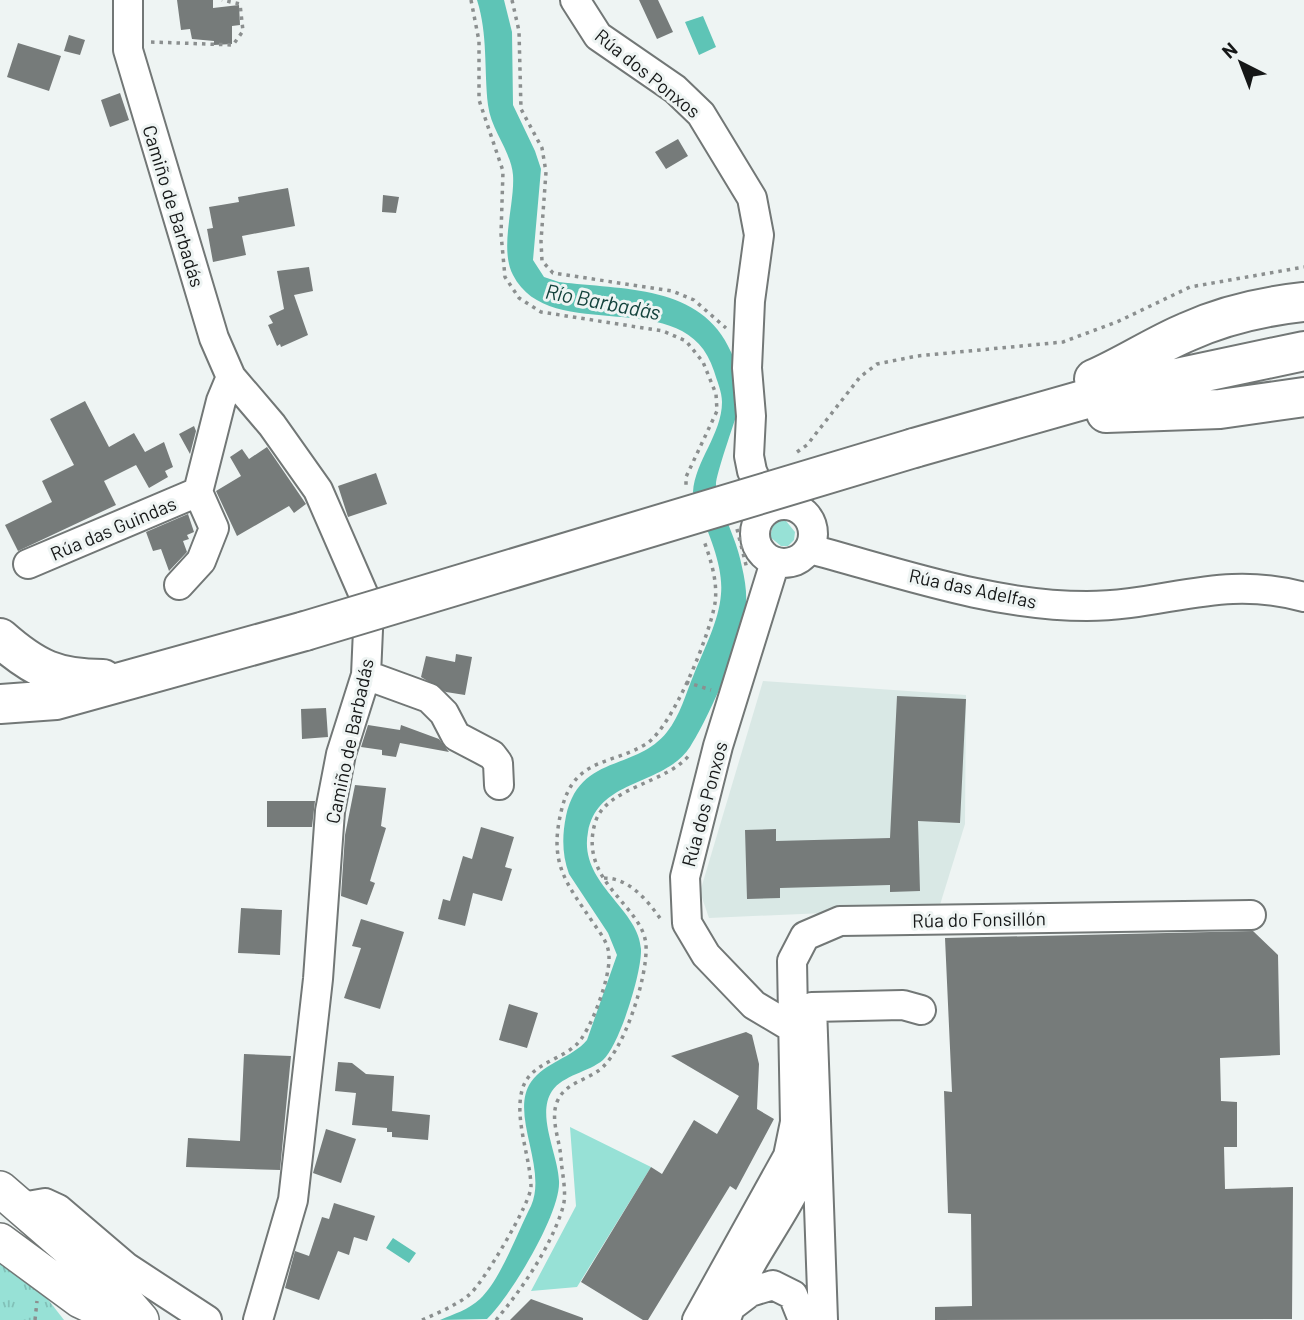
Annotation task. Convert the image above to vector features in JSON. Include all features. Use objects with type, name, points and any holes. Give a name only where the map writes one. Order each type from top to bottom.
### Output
[{"type":"highway","points":[[979,429],[1140,358],[1188,331],[1278,305],[1304,302]]},
{"type":"highway","points":[[0,704],[56,700],[134,679],[305,631],[979,429],[1111,392],[1304,351]]},
{"type":"highway","points":[[979,429],[1046,424],[1119,410],[1188,412],[1304,397]]},
{"type":"highway","points":[[0,638],[22,658],[49,673],[75,679],[134,679]]},
{"type":"main road","points":[[7,1203],[69,1273],[134,1320]]},
{"type":"main road","points":[[7,1203],[110,1284],[141,1320]]},
{"type":"main road","points":[[0,1241],[80,1300],[123,1320]]},
{"type":"street","name":"Camiño de Barbadás","points":[[128,0],[128,43],[145,113],[174,199],[214,338],[231,377],[272,425],[318,490],[362,585],[369,607],[366,675],[341,754],[330,811],[318,979],[293,1200],[258,1320]]},
{"type":"street","name":"Rúa dos Ponxos","points":[[575,0],[598,36],[695,107],[712,128],[746,186],[758,217],[759,235],[750,301],[747,368],[751,416],[749,456],[752,471],[769,509]]},
{"type":"street","name":"Rúa das Guindas","points":[[178,585],[201,561],[214,527],[198,492],[221,401],[231,377]]},
{"type":"street","name":"Rúa das Guindas","points":[[28,564],[198,492]]},
{"type":"street","points":[[788,505],[805,513],[814,530],[810,549],[798,560],[775,562],[767,558],[756,542],[757,524],[769,509],[788,505]]},
{"type":"street","name":"Rúa das Adelfas","points":[[810,549],[988,595],[1051,605],[1090,606],[1136,602],[1187,592],[1243,587],[1304,597]]},
{"type":"street","name":"Rúa dos Ponxos","points":[[775,562],[718,746],[685,877],[687,923],[703,950],[754,1005],[791,1027]]},
{"type":"street","points":[[366,675],[429,698],[444,713],[456,736],[492,755],[498,763],[499,785]]},
{"type":"street","name":"Rúa do Fonsillón","points":[[791,1027],[792,961],[805,936],[840,921],[1251,915]]},
{"type":"street","points":[[822,1320],[812,1007],[903,1005],[921,1010]]},
{"type":"street","points":[[696,1320],[788,1157],[795,1122],[791,1027]]},
{"type":"street","points":[[728,1314],[742,1280],[805,1174],[817,1131]]},
{"type":"street","points":[[7,1203],[45,1203],[58,1209],[126,1268],[207,1320]]},
{"type":"street","points":[[33,1266],[42,1287],[82,1320]]},
{"type":"street","name":"Camiño de Barbadás","points":[[245,1320],[268,1281]]},
{"type":"street","points":[[728,1314],[750,1292],[773,1285],[793,1295],[803,1320]]},
{"type":"path","points":[[128,43],[233,45],[243,32],[240,4],[222,0]]},
{"type":"path","points":[[471,0],[479,41],[479,100],[503,171],[501,234],[505,276],[519,298],[541,312],[663,331],[686,341],[703,362],[716,394],[717,411],[686,477],[686,494]]},
{"type":"path","points":[[512,0],[519,31],[522,109],[542,148],[546,172],[542,261],[553,273],[672,291],[694,300],[727,330],[738,344],[747,368]]},
{"type":"path","points":[[790,456],[807,444],[860,377],[877,364],[918,356],[1063,342],[1119,321],[1190,287],[1304,267]]},
{"type":"path","points":[[737,527],[749,580]]},
{"type":"path","points":[[422,1320],[471,1294],[491,1268],[531,1190],[520,1114],[523,1087],[531,1073],[576,1046],[586,1034],[605,983],[609,958],[607,942],[565,882],[558,867],[562,806],[575,779],[601,760],[646,744],[665,727],[686,682],[715,604],[710,557],[701,533]]},
{"type":"path","points":[[686,682],[716,691]]},
{"type":"path","points":[[496,1320],[511,1303],[547,1244],[564,1205],[561,1149],[554,1115],[558,1099],[570,1086],[598,1072],[613,1058],[626,1030],[641,978],[646,944],[638,925],[603,878],[595,862],[593,838],[596,820],[608,802],[668,774],[685,761],[698,744]]},
{"type":"path","points":[[603,878],[618,878],[635,891],[665,924]]},
{"type":"shaded area","points":[[763,681],[966,695],[965,824],[939,908],[709,918],[700,892]]},
{"type":"green space","points":[[773,512],[782,516],[795,532],[794,540],[788,546],[781,546],[770,537],[772,529],[765,520]]},
{"type":"green space","points":[[570,1127],[651,1167],[577,1287],[531,1291],[576,1206]]},
{"type":"green space","points":[[0,1250],[18,1261],[64,1320],[0,1320]]},
{"type":"water","name":"Río Barbadás","points":[[477,0],[504,0],[512,32],[513,105],[541,169],[533,260],[544,277],[559,282],[658,294],[680,302],[701,314],[718,330],[731,352],[740,395],[716,485],[740,557],[746,601],[744,621],[732,658],[715,699],[690,747],[664,770],[618,792],[604,802],[594,814],[588,832],[587,850],[592,866],[638,934],[640,960],[629,1007],[610,1052],[597,1064],[569,1077],[557,1086],[548,1101],[547,1123],[559,1181],[552,1213],[520,1274],[487,1319],[440,1320],[466,1309],[480,1299],[495,1280],[508,1255],[531,1206],[535,1191],[533,1159],[524,1110],[525,1095],[537,1075],[587,1040],[617,955],[608,933],[567,867],[564,831],[573,796],[583,782],[596,772],[654,745],[672,726],[710,635],[721,594],[716,555],[693,492],[698,469],[721,414],[721,394],[714,371],[699,344],[676,328],[648,320],[556,308],[531,296],[513,275],[507,252],[507,239],[513,175],[509,157],[493,123],[488,105],[483,26]]},
{"type":"water","points":[[703,16],[716,47],[699,55],[685,22]]},
{"type":"water","points":[[393,1238],[416,1253],[409,1263],[386,1248]]},
{"type":"building","points":[[177,0],[213,0],[213,8],[239,5],[240,25],[232,26],[232,44],[214,45],[214,41],[192,39],[190,29],[181,30]]},
{"type":"building","points":[[639,0],[658,0],[673,32],[657,39]]},
{"type":"building","points":[[69,35],[85,40],[80,55],[64,51]]},
{"type":"building","points":[[18,43],[61,56],[49,91],[7,77]]},
{"type":"building","points":[[120,93],[129,120],[110,127],[101,100]]},
{"type":"building","points":[[678,139],[688,156],[666,169],[655,152]]},
{"type":"building","points":[[288,188],[295,226],[242,236],[246,255],[213,262],[207,229],[213,228],[209,207],[239,202],[238,197]]},
{"type":"building","points":[[383,195],[399,197],[396,213],[382,212]]},
{"type":"building","points":[[309,267],[313,291],[294,295],[308,335],[281,347],[280,344],[277,346],[268,325],[273,323],[269,316],[284,309],[277,271]]},
{"type":"building","points":[[85,401],[109,447],[134,433],[145,452],[164,442],[173,467],[165,471],[168,477],[149,488],[136,465],[104,481],[116,505],[18,551],[5,525],[52,502],[42,481],[74,465],[50,419]]},
{"type":"building","points":[[194,426],[196,431],[190,454],[179,434]]},
{"type":"building","points":[[267,447],[306,504],[294,513],[289,506],[237,536],[216,491],[241,476],[230,457],[242,449],[249,459]]},
{"type":"building","points":[[376,473],[387,504],[348,517],[338,486]]},
{"type":"building","points":[[188,514],[194,532],[187,535],[189,539],[183,541],[187,552],[169,571],[161,549],[153,551],[146,532]]},
{"type":"building","points":[[456,654],[472,657],[465,695],[446,692],[421,677],[426,656],[455,662]]},
{"type":"building","points":[[897,696],[966,699],[960,823],[918,821],[920,891],[890,892],[890,885],[780,888],[780,898],[747,899],[745,830],[776,829],[776,841],[890,838]]},
{"type":"building","points":[[326,708],[328,737],[302,739],[301,709]]},
{"type":"building","points":[[368,725],[400,730],[401,725],[439,739],[449,752],[400,743],[396,757],[382,755],[382,750],[361,747]]},
{"type":"building","points":[[355,785],[386,788],[381,826],[386,828],[370,881],[375,883],[367,905],[341,896],[345,835]]},
{"type":"building","points":[[267,801],[315,801],[312,827],[267,827]]},
{"type":"building","points":[[481,827],[514,837],[505,867],[512,869],[502,901],[473,893],[465,926],[438,919],[443,899],[450,901],[463,856],[472,859]]},
{"type":"building","points":[[241,908],[282,910],[280,955],[238,953]]},
{"type":"building","points":[[361,919],[404,932],[380,1009],[344,998],[361,948],[352,946]]},
{"type":"building","points":[[1253,931],[1278,955],[1280,1055],[1220,1058],[1221,1101],[1237,1102],[1237,1147],[1224,1147],[1225,1189],[1293,1187],[1292,1319],[935,1320],[935,1307],[972,1306],[971,1214],[948,1213],[944,1091],[952,1092],[945,938]]},
{"type":"building","points":[[509,1004],[538,1013],[527,1048],[499,1040]]},
{"type":"building","points":[[746,1032],[752,1035],[759,1064],[757,1109],[774,1119],[736,1190],[730,1186],[648,1320],[643,1320],[581,1282],[651,1167],[662,1174],[694,1120],[717,1134],[739,1096],[671,1056]]},
{"type":"building","points":[[244,1054],[291,1056],[280,1170],[186,1167],[188,1138],[240,1141]]},
{"type":"building","points":[[338,1062],[352,1063],[366,1074],[394,1076],[392,1111],[430,1115],[428,1140],[392,1137],[392,1132],[387,1132],[387,1128],[352,1125],[356,1093],[335,1091]]},
{"type":"building","points":[[326,1129],[356,1139],[341,1183],[313,1173]]},
{"type":"building","points":[[334,1203],[375,1216],[367,1241],[354,1237],[349,1255],[338,1251],[319,1300],[285,1288],[295,1251],[309,1256],[322,1217],[329,1219]]},
{"type":"building","points":[[531,1299],[583,1318],[583,1320],[510,1320]]}]
